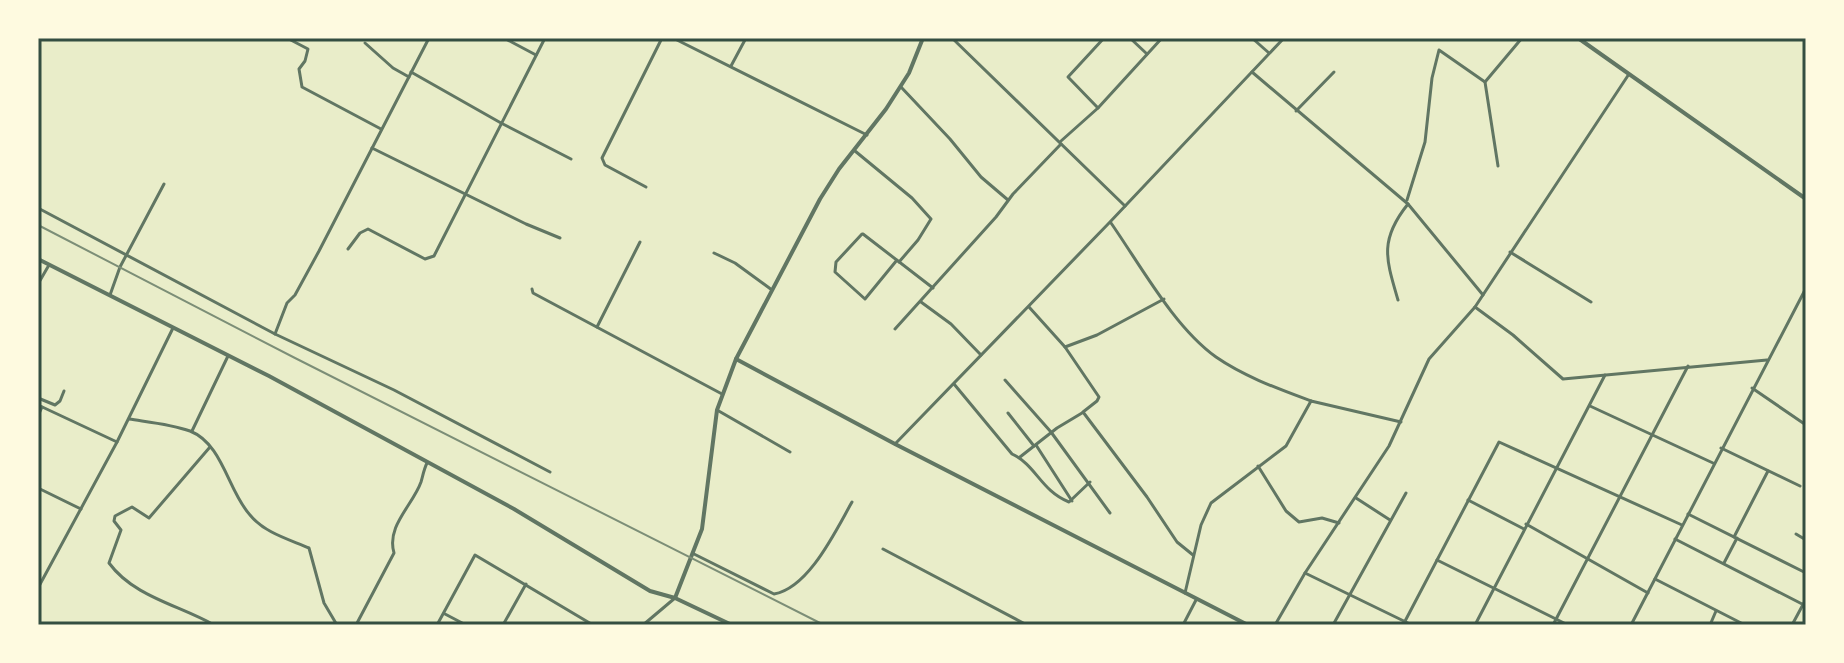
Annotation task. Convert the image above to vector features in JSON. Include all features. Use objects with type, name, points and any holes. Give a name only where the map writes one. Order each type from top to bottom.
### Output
[{"type":"street","points":[[287,38],[308,49],[299,69],[302,87],[381,129]]},
{"type":"street","points":[[275,334],[287,303],[295,295],[429,38]]},
{"type":"street","points":[[504,38],[537,56]]},
{"type":"street","points":[[348,249],[360,233],[368,229],[430,259],[467,194],[545,38]]},
{"type":"street","points":[[646,187],[605,165],[602,158],[662,38]]},
{"type":"street","points":[[673,38],[867,135]]},
{"type":"street","points":[[731,67],[746,38]]},
{"type":"street","points":[[643,625],[675,598],[694,554],[702,529],[717,410],[736,359],[820,199],[909,73],[923,38]]},
{"type":"street","points":[[952,38],[1125,206]]},
{"type":"street","points":[[1098,108],[1068,77],[1104,38]]},
{"type":"street","points":[[1130,38],[1147,54]]},
{"type":"street","points":[[895,329],[1008,200],[1162,38]]},
{"type":"street","points":[[1252,38],[1269,53]]},
{"type":"street","points":[[895,444],[1284,38]]},
{"type":"street","points":[[1498,166],[1485,82],[1522,38]]},
{"type":"street","points":[[1578,38],[1806,199]]},
{"type":"street","points":[[365,43],[409,77]]},
{"type":"street","points":[[1398,300],[1387,263],[1386,247],[1396,218],[1407,203],[1425,142],[1432,78],[1439,50],[1485,82]]},
{"type":"street","points":[[411,72],[571,159]]},
{"type":"street","points":[[1252,72],[1407,203],[1483,295]]},
{"type":"street","points":[[1296,111],[1334,72]]},
{"type":"street","points":[[1275,625],[1401,422],[1429,359],[1475,307],[1629,74]]},
{"type":"street","points":[[900,87],[981,177],[1008,200]]},
{"type":"street","points":[[372,148],[560,238]]},
{"type":"street","points":[[854,149],[912,198],[931,219],[918,240],[898,261],[865,299],[835,272],[836,262],[862,234],[898,261],[933,288]]},
{"type":"street","points":[[110,295],[127,254],[164,184]]},
{"type":"street","points":[[38,208],[275,334],[394,390],[550,472]]},
{"type":"street","points":[[1110,222],[1185,327],[1214,356],[1249,376],[1311,401],[1401,422]]},
{"type":"street","points":[[597,327],[640,242]]},
{"type":"street","points":[[1510,252],[1591,302]]},
{"type":"street","points":[[714,253],[735,263],[772,290]]},
{"type":"street","points":[[38,259],[427,461],[650,591],[675,598],[732,625]]},
{"type":"street","points":[[38,284],[49,265]]},
{"type":"street","points":[[1631,625],[1806,288]]},
{"type":"street","points":[[532,289],[533,293],[722,394]]},
{"type":"street","points":[[1065,347],[1097,335],[1164,299]]},
{"type":"street","points":[[921,302],[951,324],[981,355]]},
{"type":"street","points":[[1020,457],[1099,397],[1065,347],[1028,306]]},
{"type":"street","points":[[1475,307],[1563,379],[1767,360]]},
{"type":"street","points":[[38,588],[129,419],[173,328]]},
{"type":"street","points":[[192,431],[228,356]]},
{"type":"street","points":[[736,359],[1248,625]]},
{"type":"street","points":[[1553,625],[1688,366]]},
{"type":"street","points":[[1475,625],[1605,375]]},
{"type":"street","points":[[1005,380],[1051,432],[1110,513]]},
{"type":"street","points":[[954,384],[1012,454],[1020,457],[1046,489],[1066,502],[1072,501],[1090,482]]},
{"type":"street","points":[[1752,388],[1806,425]]},
{"type":"street","points":[[38,398],[55,405],[64,391]]},
{"type":"street","points":[[1185,594],[1201,525],[1211,503],[1286,446],[1311,401]]},
{"type":"street","points":[[38,416],[40,406],[117,442]]},
{"type":"street","points":[[1590,406],[1713,463]]},
{"type":"street","points":[[717,410],[790,452]]},
{"type":"street","points":[[1083,412],[1177,542],[1193,555]]},
{"type":"street","points":[[1008,413],[1035,446],[1072,501]]},
{"type":"street","points":[[129,419],[192,431],[210,447],[252,518],[278,536],[309,548],[324,603],[337,625]]},
{"type":"street","points":[[1404,623],[1499,442],[1682,525]]},
{"type":"street","points":[[210,447],[149,518],[132,507],[115,516],[114,521],[121,530],[109,563],[120,577],[164,603],[214,625]]},
{"type":"street","points":[[1721,448],[1800,486]]},
{"type":"street","points":[[356,625],[394,553],[391,543],[396,527],[421,482],[427,461]]},
{"type":"street","points":[[1258,466],[1286,511],[1299,522],[1322,518],[1339,523]]},
{"type":"street","points":[[1724,563],[1768,471]]},
{"type":"street","points":[[38,488],[81,509]]},
{"type":"street","points":[[1333,625],[1406,493]]},
{"type":"street","points":[[1356,498],[1390,520]]},
{"type":"street","points":[[1468,500],[1590,559],[1648,593]]},
{"type":"street","points":[[694,554],[774,594],[783,593],[819,559],[852,502]]},
{"type":"street","points":[[1688,514],[1806,573]]},
{"type":"street","points":[[1796,534],[1806,540]]},
{"type":"street","points":[[1675,539],[1805,605]]},
{"type":"street","points":[[883,549],[1027,625]]},
{"type":"street","points":[[437,625],[475,555],[593,625]]},
{"type":"street","points":[[1437,560],[1568,625]]},
{"type":"street","points":[[1305,573],[1412,625]]},
{"type":"street","points":[[38,575],[43,578]]},
{"type":"street","points":[[1655,579],[1745,625]]},
{"type":"street","points":[[503,625],[526,584]]},
{"type":"street","points":[[1792,625],[1806,599]]},
{"type":"street","points":[[1183,625],[1196,600]]},
{"type":"street","points":[[1710,625],[1716,611]]},
{"type":"street","points":[[444,613],[466,625]]},
{"type":"railway","points":[[38,225],[824,625]]}]
